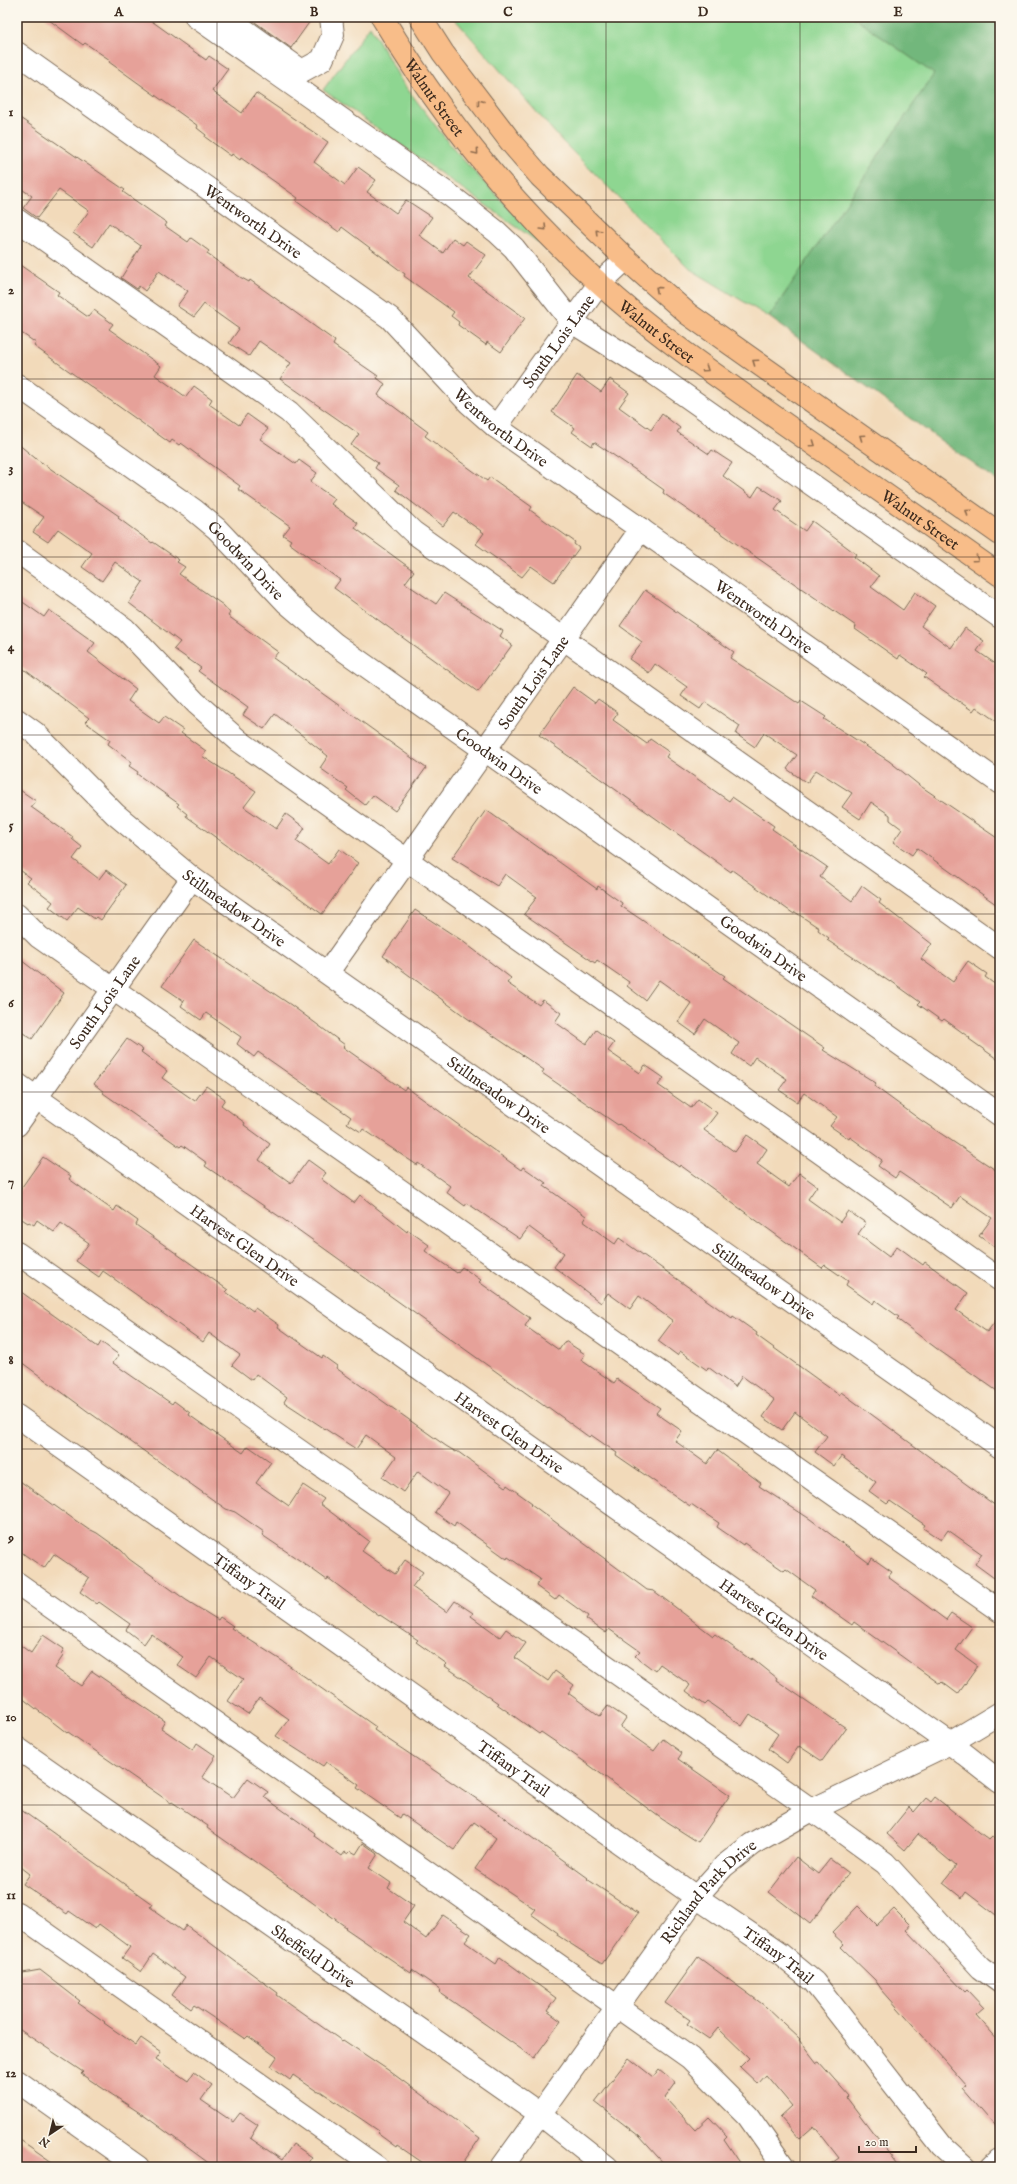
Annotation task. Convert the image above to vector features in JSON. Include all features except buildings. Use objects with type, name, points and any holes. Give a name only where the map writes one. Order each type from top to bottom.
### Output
[{"type":"main road","name":"Walnut Street","points":[[382,17],[424,84],[463,137],[516,200],[599,284],[669,343],[1000,575]]},
{"type":"main road","name":"Walnut Street","points":[[420,17],[443,53],[514,146],[540,176],[626,260],[688,314],[1000,534]]},
{"type":"street","points":[[196,17],[451,196],[497,232],[514,248],[572,322],[652,372],[1000,617]]},
{"type":"street","points":[[226,17],[302,71],[322,60],[333,35],[331,17]]},
{"type":"street","name":"Wentworth Drive","points":[[17,53],[390,318],[469,403],[496,427],[1000,783]]},
{"type":"street","points":[[17,220],[289,412],[413,532],[1000,948]]},
{"type":"street","name":"South Lois Lane","points":[[496,427],[599,284],[626,260]]},
{"type":"street","name":"Goodwin Drive","points":[[17,385],[194,510],[217,529],[287,603],[335,644],[1000,1116]]},
{"type":"street","name":"South Lois Lane","points":[[328,972],[641,529]]},
{"type":"street","points":[[17,551],[125,629],[196,703],[239,741],[1000,1280]]},
{"type":"street","name":"Stillmeadow Drive","points":[[17,720],[35,733],[115,814],[192,878],[328,972],[1000,1447]]},
{"type":"street","name":"South Lois Lane","points":[[17,1125],[192,878]]},
{"type":"street","points":[[17,915],[39,937],[114,988],[1000,1611]]},
{"type":"street","name":"Harvest Glen Drive","points":[[17,1084],[950,1743],[1000,1782]]},
{"type":"street","points":[[17,1253],[812,1810],[885,1864],[981,1968],[1000,1982]]},
{"type":"street","name":"Tiffany Trail","points":[[17,1416],[696,1897],[780,1954],[814,1982],[942,2146],[966,2167]]},
{"type":"street","points":[[17,1583],[619,2006],[690,2058],[748,2116],[784,2167]]},
{"type":"street","name":"Richland Park Drive","points":[[502,2167],[696,1897],[724,1866],[752,1844],[812,1810],[950,1743],[1000,1713]]},
{"type":"street","name":"Sheffield Drive","points":[[17,1748],[540,2114],[607,2167]]},
{"type":"street","points":[[17,1913],[377,2167]]},
{"type":"street","points":[[17,2081],[138,2167]]},
{"type":"street","points":[[993,2167],[1000,2160]]},
{"type":"green space","points":[[453,17],[853,17],[935,74],[769,317],[690,269],[563,142]]},
{"type":"green space","points":[[853,17],[1000,17],[1000,483],[769,317],[934,74]]},
{"type":"green space","points":[[370,26],[402,82],[455,151],[545,247],[323,90]]}]
